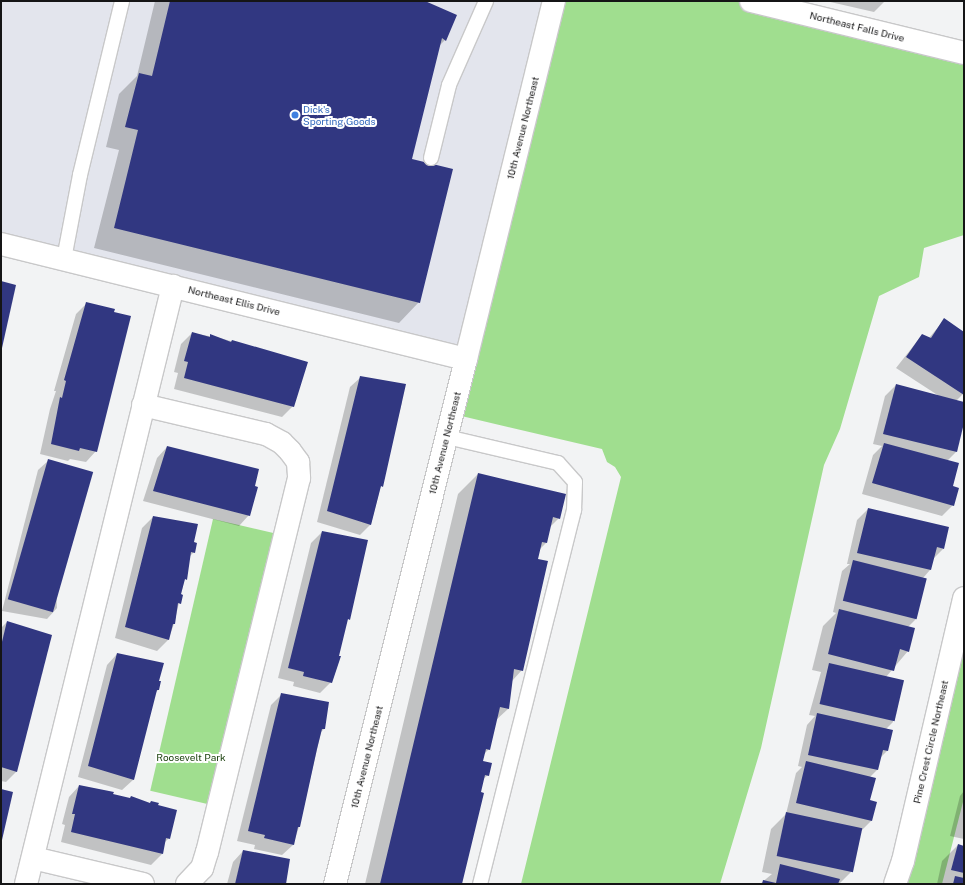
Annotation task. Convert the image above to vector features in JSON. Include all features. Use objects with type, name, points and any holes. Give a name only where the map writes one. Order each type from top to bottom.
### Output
[{"type":"street","name":"10th Avenue Northeast","points":[[335,884],[554,1]]},
{"type":"street","name":"Northeast Falls Drive","points":[[751,1],[964,53]]},
{"type":"street","name":"Northeast Ellis Drive","points":[[1,244],[466,359]]},
{"type":"street","points":[[26,884],[173,286]]},
{"type":"street","points":[[143,405],[266,434],[282,443],[298,462],[299,478],[207,852],[202,868],[187,884]]},
{"type":"street","name":"Pine Crest Circle Northeast","points":[[895,884],[904,861],[964,598]]},
{"type":"street","points":[[33,858],[143,884]]},
{"type":"lane","points":[[64,259],[80,175],[122,1]]},
{"type":"lane","points":[[430,158],[449,85],[486,1]]},
{"type":"lane","points":[[447,437],[558,463],[575,482],[574,510],[480,884]]},
{"type":"shaded area","points":[[1,1],[554,1],[466,359],[1,244]]},
{"type":"green space","points":[[554,1],[751,1],[964,53],[964,235],[924,248],[919,277],[879,296],[840,429],[824,465],[761,748],[720,884],[521,884],[621,477],[615,467],[607,462],[602,449],[453,414]]},
{"type":"green space","name":"Roosevelt Park","points":[[213,519],[284,535],[221,807],[150,791]]},
{"type":"green space","points":[[964,598],[964,798],[942,884],[895,884]]},
{"type":"building","points":[[170,1],[425,1],[457,15],[446,41],[442,38],[412,159],[453,169],[420,303],[114,228],[138,130],[125,127],[139,73],[152,76]]},
{"type":"building","points":[[1,281],[16,285],[2,348],[1,347]]},
{"type":"building","points":[[86,302],[115,309],[114,312],[131,316],[97,452],[80,448],[79,451],[51,444],[60,397],[62,398],[66,381],[64,380]]},
{"type":"building","points":[[944,318],[964,332],[964,395],[906,357],[922,334],[931,338]]},
{"type":"building","points":[[192,332],[210,337],[210,334],[231,342],[232,340],[308,362],[294,407],[184,378],[188,362],[184,361]]},
{"type":"building","points":[[360,376],[406,384],[383,487],[381,486],[371,525],[327,511]]},
{"type":"building","points":[[896,384],[964,402],[964,423],[957,452],[883,434]]},
{"type":"building","points":[[884,443],[959,463],[953,486],[959,488],[954,506],[872,483]]},
{"type":"building","points":[[167,446],[259,469],[255,486],[258,487],[250,516],[153,491]]},
{"type":"building","points":[[48,459],[93,472],[53,612],[8,599]]},
{"type":"building","points":[[478,473],[566,494],[560,519],[553,517],[547,543],[542,542],[538,559],[548,561],[523,671],[514,669],[509,709],[500,707],[490,750],[486,749],[483,761],[492,763],[489,776],[485,775],[481,792],[484,793],[462,884],[380,884]]},
{"type":"building","points":[[868,508],[949,527],[944,549],[937,547],[931,570],[857,553]]},
{"type":"building","points":[[153,516],[198,524],[194,542],[197,543],[195,553],[191,552],[187,580],[185,579],[181,594],[183,595],[181,604],[178,603],[175,624],[173,624],[169,640],[125,627]]},
{"type":"building","points":[[322,531],[368,540],[350,620],[348,619],[339,656],[341,656],[332,683],[303,676],[304,672],[288,668]]},
{"type":"building","points":[[853,560],[927,578],[917,619],[843,601]]},
{"type":"building","points":[[839,609],[915,628],[909,652],[900,649],[894,671],[828,654]]},
{"type":"building","points":[[7,621],[52,635],[17,772],[1,767],[1,646]]},
{"type":"building","points":[[117,653],[164,663],[159,681],[161,681],[159,690],[157,690],[134,780],[88,766]]},
{"type":"building","points":[[829,663],[904,680],[895,721],[820,704]]},
{"type":"building","points":[[281,693],[329,702],[325,729],[322,729],[300,827],[298,827],[294,845],[264,838],[265,835],[248,831]]},
{"type":"building","points":[[817,713],[893,730],[888,751],[883,750],[878,770],[808,755]]},
{"type":"building","points":[[806,761],[876,778],[870,800],[877,802],[872,821],[796,803]]},
{"type":"building","points":[[79,785],[114,792],[113,794],[130,798],[131,796],[150,803],[151,801],[159,803],[158,805],[177,810],[170,839],[166,838],[163,854],[71,832],[75,814],[72,814]]},
{"type":"building","points":[[1,789],[13,792],[2,840],[1,840]]},
{"type":"building","points":[[786,812],[862,828],[853,872],[777,856]]},
{"type":"building","points":[[958,844],[964,846],[964,873],[951,870]]},
{"type":"building","points":[[243,850],[290,859],[286,884],[235,884]]},
{"type":"building","points":[[780,864],[840,879],[838,884],[762,884],[763,880],[776,883]]},
{"type":"building","points":[[955,876],[964,878],[964,884],[953,884]]},
{"type":"place","name":"Dick's Sporting Goods","points":[[295,115]]}]
